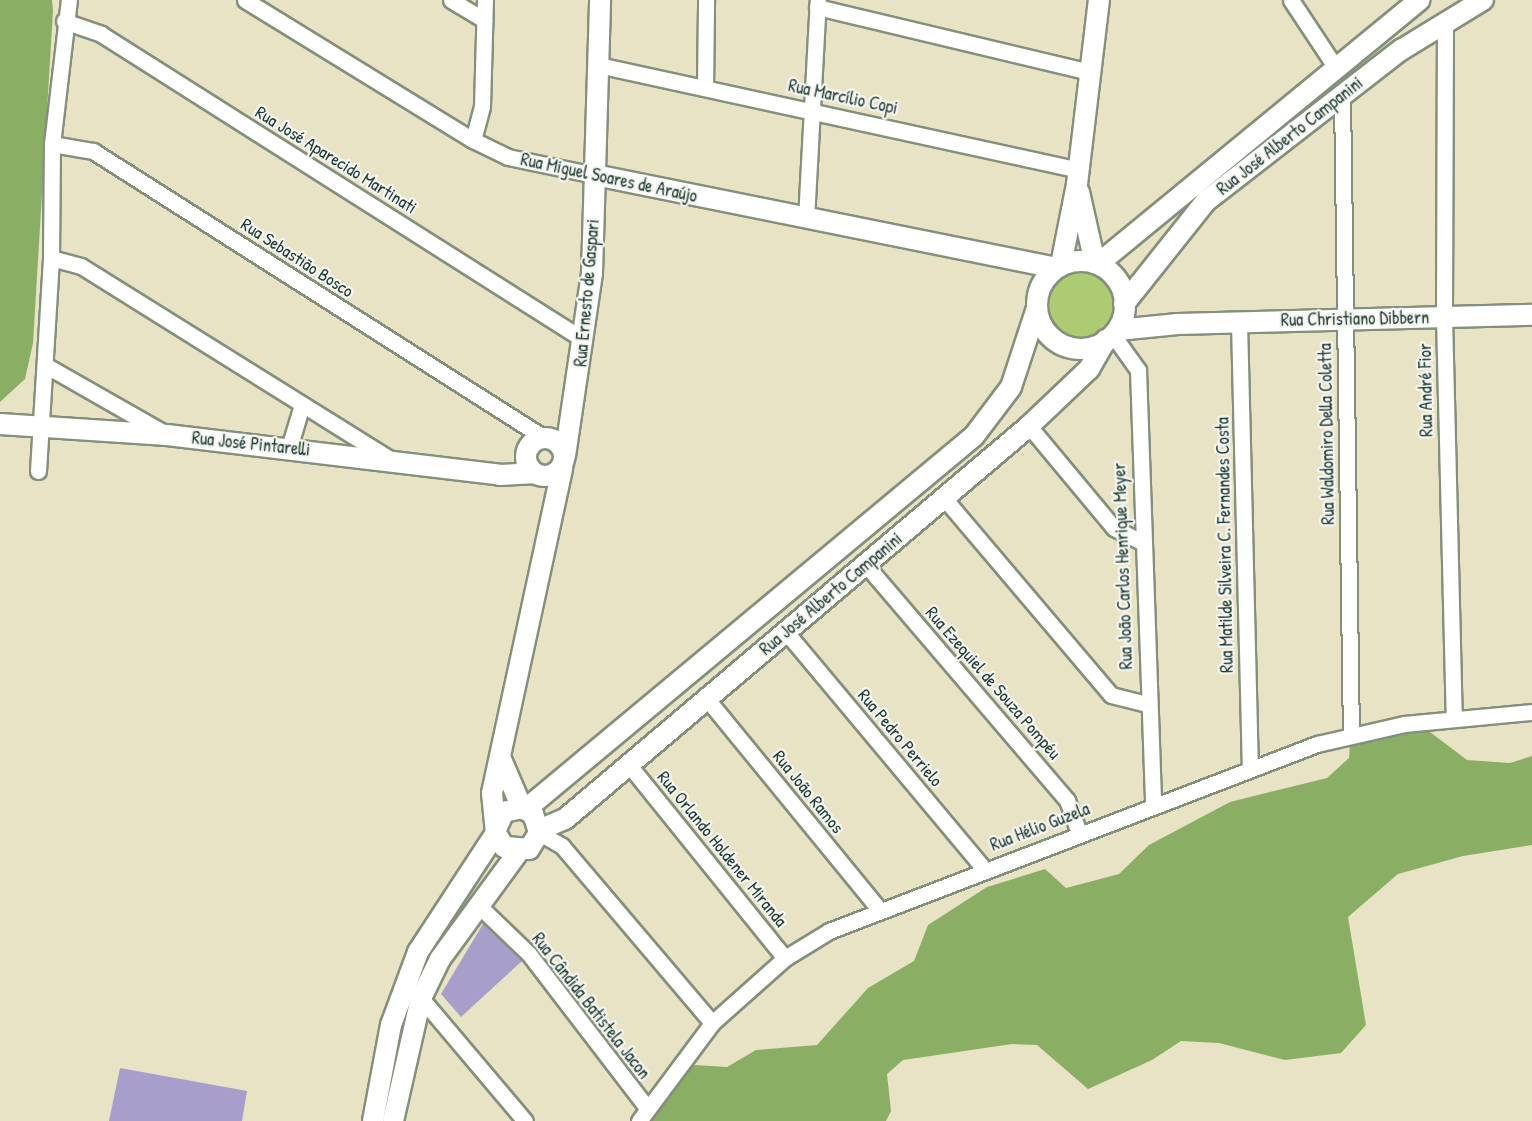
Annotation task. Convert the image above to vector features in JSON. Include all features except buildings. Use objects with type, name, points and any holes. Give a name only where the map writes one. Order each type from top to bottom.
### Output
[{"type":"street","points":[[38,471],[51,258],[52,144],[64,21],[69,0]]},
{"type":"street","name":"Rua Miguel Soares de Araújo","points":[[245,0],[473,141],[508,157],[1009,263],[1058,267]]},
{"type":"street","points":[[451,0],[484,20]]},
{"type":"street","points":[[473,141],[482,106],[485,0]]},
{"type":"street","name":"Rua Ernesto de Gaspari","points":[[496,831],[492,793],[563,462],[584,340],[595,175],[600,0]]},
{"type":"street","points":[[705,88],[706,0]]},
{"type":"street","points":[[1037,304],[1058,267],[1078,177],[1099,0]]},
{"type":"street","points":[[1291,0],[1336,68]]},
{"type":"street","name":"Rua José Alberto Campanini","points":[[1097,264],[1419,0]]},
{"type":"street","name":"Rua José Alberto Campanini","points":[[1124,307],[1206,201],[1342,95],[1445,23],[1483,0]]},
{"type":"street","points":[[806,219],[818,4],[1090,72]]},
{"type":"street","name":"Rua José Aparecido Martinati","points":[[64,21],[101,34],[584,340]]},
{"type":"street","name":"Rua André Fior","points":[[1445,23],[1444,317],[1454,719]]},
{"type":"street","name":"Rua Marcílio Copi","points":[[598,65],[812,110],[1078,177]]},
{"type":"street","name":"Rua Waldomiro Della Coletta","points":[[1342,95],[1351,736]]},
{"type":"street","name":"Rua Sebastião Bosco","points":[[52,144],[93,151],[542,439]]},
{"type":"street","points":[[1009,263],[1029,280],[1049,336],[1062,345],[1077,349],[1112,335],[1124,307],[1116,281],[1097,264],[1078,177]]},
{"type":"street","points":[[51,258],[81,266],[393,462]]},
{"type":"street","points":[[1058,267],[1097,264]]},
{"type":"street","name":"Rua José Alberto Campanini","points":[[524,809],[974,436],[1011,387],[1037,304]]},
{"type":"street","name":"Rua Christiano Dibbern","points":[[1124,307],[1178,324]]},
{"type":"street","name":"Rua Christiano Dibbern","points":[[1112,335],[1178,324],[1532,315]]},
{"type":"street","name":"Rua Matilde Silveira C. Fernandes Costa","points":[[1239,322],[1250,766]]},
{"type":"street","name":"Rua José Alberto Campanini","points":[[539,832],[565,819],[1029,426],[1089,369],[1112,335]]},
{"type":"street","name":"Rua João Carlos Henrique Meyer","points":[[1112,335],[1138,370],[1140,542],[1153,804]]},
{"type":"street","points":[[45,364],[167,435]]},
{"type":"street","points":[[290,448],[302,405]]},
{"type":"street","name":"Rua Ernesto de Gaspari","points":[[551,521],[533,470],[542,439],[574,406]]},
{"type":"street","name":"Rua José Pintarelli","points":[[0,424],[41,424],[167,435],[500,474],[533,470],[563,462]]},
{"type":"street","points":[[1029,426],[1114,528],[1140,542]]},
{"type":"street","points":[[542,439],[563,462]]},
{"type":"street","points":[[944,498],[1111,695],[1148,704]]},
{"type":"street","name":"Rua Ezequiel de Souza Pompéu","points":[[866,565],[1067,800],[1079,833]]},
{"type":"street","name":"Rua Pedro Perrielo","points":[[786,632],[984,869]]},
{"type":"street","name":"Rua João Ramos","points":[[707,699],[879,909]]},
{"type":"street","name":"Rua Hélio Guzela","points":[[643,1115],[712,1023],[785,958],[879,909],[1250,766],[1351,736],[1454,719],[1532,712]]},
{"type":"street","points":[[500,757],[524,809],[539,832],[562,846],[712,1023]]},
{"type":"street","name":"Rua Orlando Holdener Miranda","points":[[629,765],[785,958]]},
{"type":"street","points":[[373,1121],[390,1025],[418,952],[496,831],[504,812],[524,809]]},
{"type":"street","points":[[496,831],[504,847],[519,851]]},
{"type":"street","points":[[393,1121],[422,998],[440,959],[477,904],[519,851],[539,832]]},
{"type":"street","name":"Rua Cândida Batistela Jacon","points":[[477,904],[529,954],[643,1115]]},
{"type":"street","points":[[422,998],[525,1121]]},
{"type":"green space","points":[[0,0],[52,0],[53,11],[33,343],[25,379],[0,402]]},
{"type":"green space","points":[[1081,272],[1094,275],[1105,282],[1112,293],[1115,306],[1112,319],[1105,330],[1094,337],[1081,340],[1068,337],[1057,330],[1050,319],[1047,306],[1050,293],[1057,282],[1068,275]]},
{"type":"green space","points":[[1402,720],[1426,729],[1467,760],[1510,763],[1532,756],[1532,845],[1463,856],[1398,874],[1348,917],[1366,1025],[1341,1053],[1285,1060],[1219,1043],[1181,1041],[1152,1060],[1088,1089],[1037,1045],[1012,1044],[903,1060],[887,1074],[891,1111],[886,1121],[643,1121],[677,1070],[695,1065],[727,1067],[756,1050],[817,1045],[868,988],[914,961],[928,925],[987,887],[1045,869],[1066,888],[1119,874],[1149,845],[1230,802],[1327,778],[1349,758],[1351,733],[1371,722]]}]
